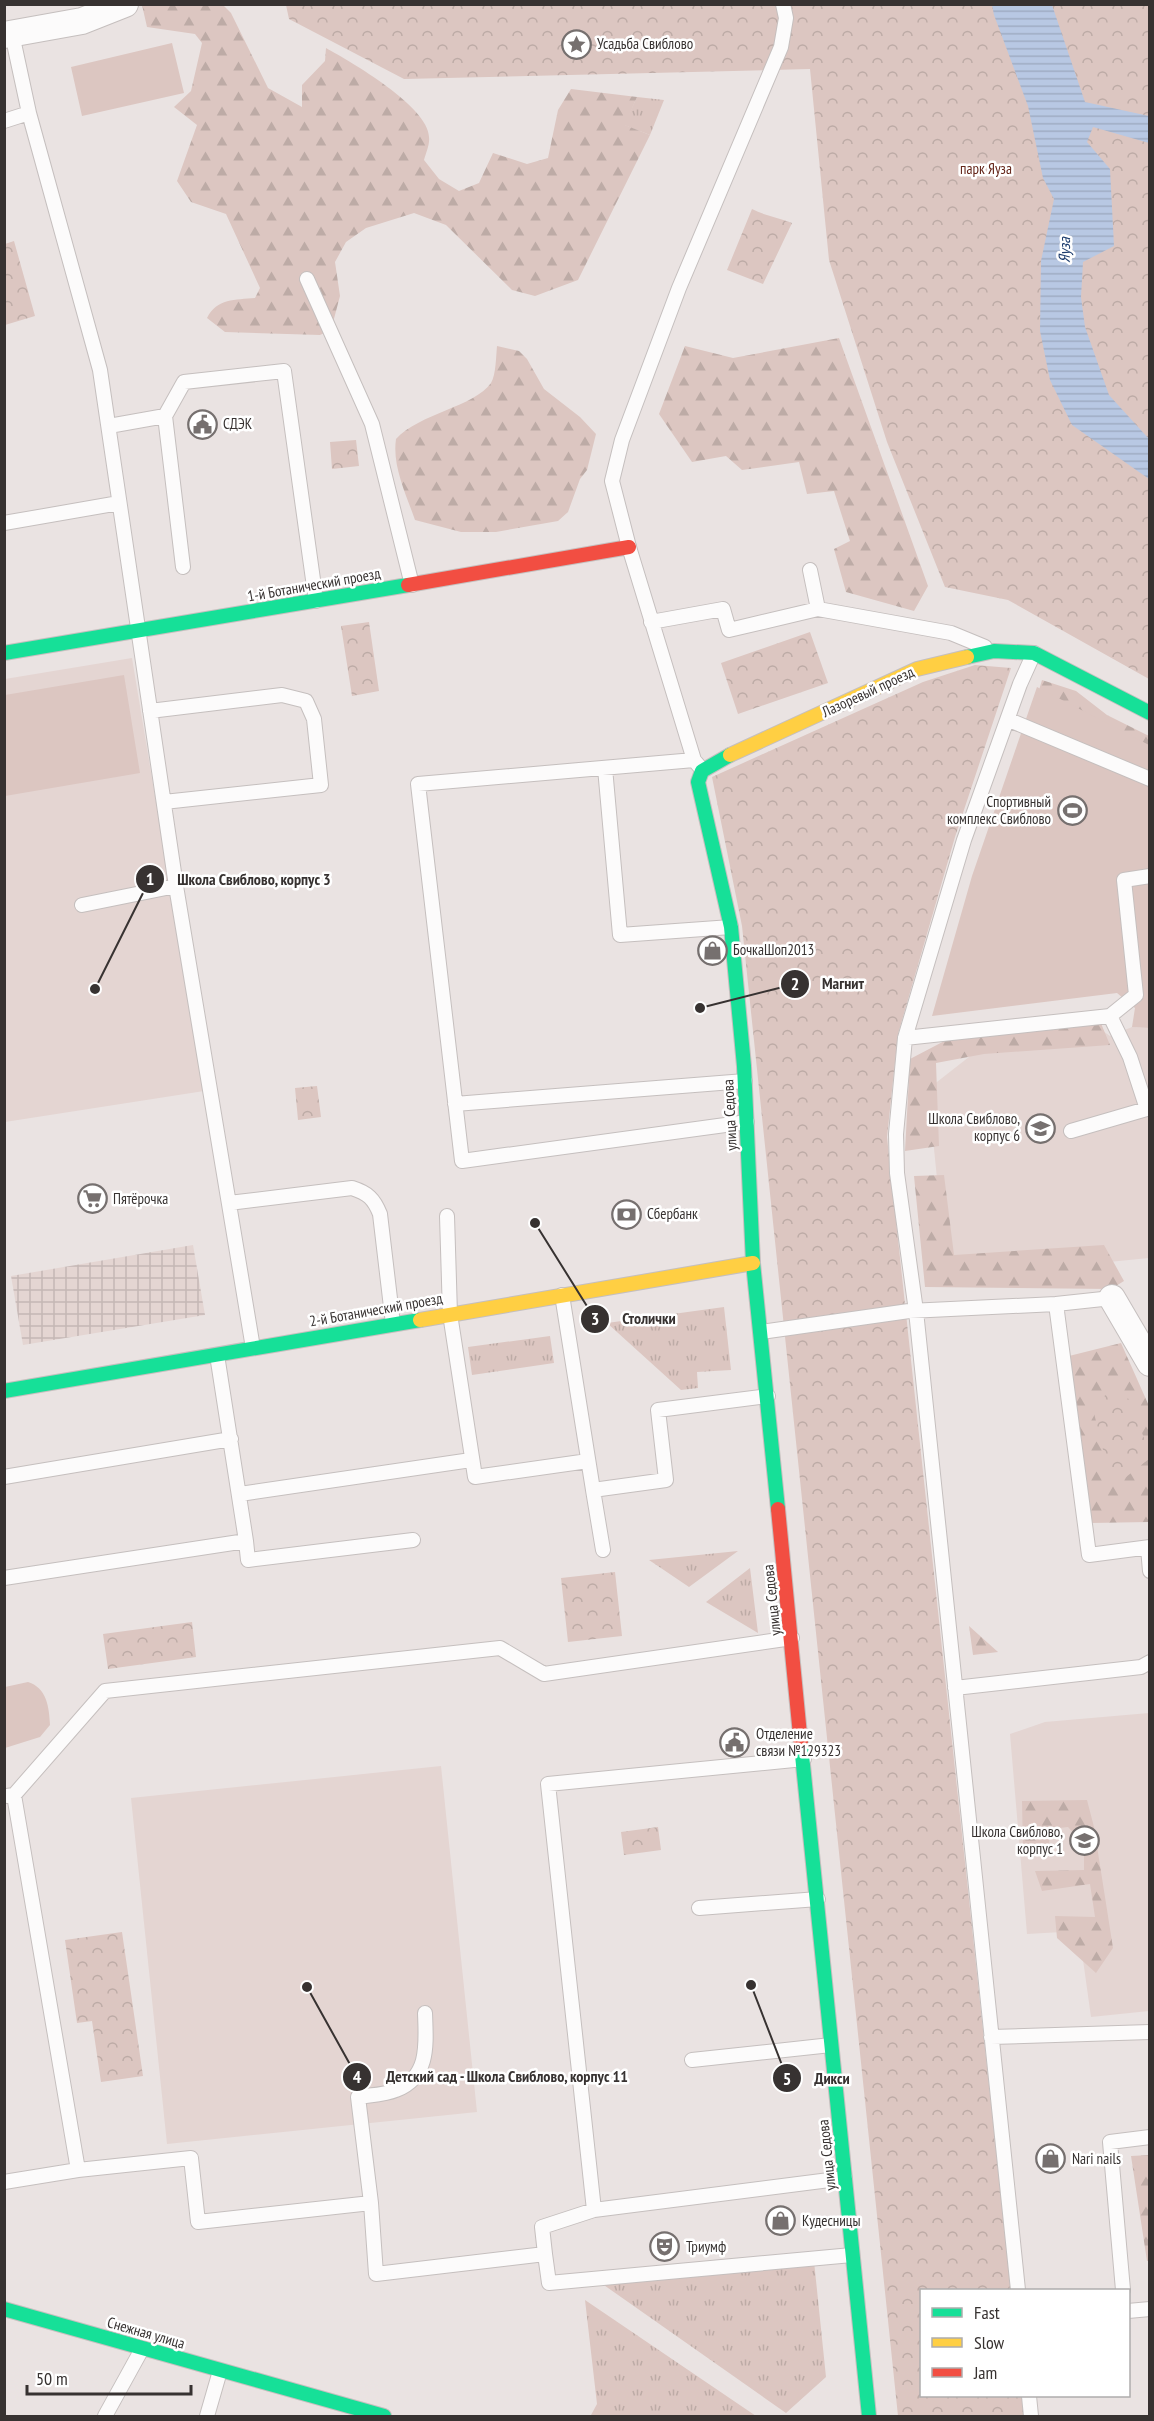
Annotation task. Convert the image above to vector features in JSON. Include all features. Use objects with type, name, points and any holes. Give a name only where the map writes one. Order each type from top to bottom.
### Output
[{"type":"street","points":[[8,34],[82,21],[125,4]]},
{"type":"street","name":"1-й Ботанический проезд","points":[[4,653],[629,548]]},
{"type":"street","name":"Лазоревый проезд","points":[[698,771],[917,669],[994,651],[1034,652],[1149,713]]},
{"type":"street","name":"улица Седова","points":[[698,771],[731,927],[745,1081],[753,1263],[855,2255],[869,2416]]},
{"type":"street","name":"2-й Ботанический проезд","points":[[4,1391],[753,1263]]},
{"type":"street","points":[[1112,1298],[1148,1357]]},
{"type":"street","name":"Снежная улица","points":[[4,2309],[384,2416]]},
{"type":"lane","points":[[747,1122],[462,1161],[418,784],[605,768],[698,771],[629,548],[612,481],[622,440],[679,288],[781,47],[786,18],[783,4]]},
{"type":"lane","points":[[8,34],[100,370],[176,886],[254,1348]]},
{"type":"lane","points":[[4,122],[29,113]]},
{"type":"lane","points":[[307,279],[372,424],[412,585]]},
{"type":"lane","points":[[183,567],[165,416],[184,382],[284,371],[316,601]]},
{"type":"lane","points":[[109,426],[165,416]]},
{"type":"lane","points":[[4,523],[119,503]]},
{"type":"lane","points":[[810,570],[818,609]]},
{"type":"lane","points":[[651,622],[723,609],[729,630],[818,609],[951,633],[994,651]]},
{"type":"lane","points":[[1018,2289],[916,1311],[897,1173],[896,1134],[905,1038],[964,840],[1009,720],[1020,684],[1034,652]]},
{"type":"lane","points":[[150,711],[282,695],[306,701],[314,719],[321,785],[164,802]]},
{"type":"lane","points":[[1009,720],[1149,779]]},
{"type":"lane","points":[[605,768],[620,935],[731,927]]},
{"type":"lane","points":[[905,1038],[1110,1016],[1136,995],[1124,880],[1149,876]]},
{"type":"lane","points":[[82,905],[176,886]]},
{"type":"lane","points":[[1071,1131],[1148,1108],[1130,1057],[1110,1016]]},
{"type":"lane","points":[[455,1104],[745,1081]]},
{"type":"lane","points":[[229,1203],[352,1188],[366,1192],[375,1201],[380,1214],[393,1324]]},
{"type":"lane","points":[[447,1216],[450,1314],[475,1477],[588,1461]]},
{"type":"lane","points":[[562,1295],[603,1550]]},
{"type":"lane","points":[[761,1332],[916,1311],[1056,1304],[1112,1298]]},
{"type":"lane","points":[[1056,1304],[1089,1555],[1149,1547],[1149,1571]]},
{"type":"lane","points":[[217,1355],[240,1494],[248,1560],[412,1540]]},
{"type":"lane","points":[[594,1490],[666,1480],[658,1410],[768,1396]]},
{"type":"lane","points":[[4,1477],[231,1439]]},
{"type":"lane","points":[[240,1494],[471,1460]]},
{"type":"lane","points":[[4,1578],[246,1540]]},
{"type":"lane","points":[[78,2170],[9,1796],[105,1691],[500,1648],[544,1674],[792,1638]]},
{"type":"lane","points":[[955,1688],[1141,1667],[1149,1662]]},
{"type":"lane","points":[[594,2210],[548,1784],[804,1759]]},
{"type":"lane","points":[[699,1908],[818,1899]]},
{"type":"lane","points":[[425,2013],[427,2050],[420,2073],[397,2090],[358,2097],[371,2203],[376,2274],[544,2254]]},
{"type":"lane","points":[[991,2037],[1149,2032]]},
{"type":"lane","points":[[692,2060],[833,2045]]},
{"type":"lane","points":[[1123,2289],[1110,2142],[1149,2137]]},
{"type":"lane","points":[[4,2182],[78,2170],[191,2158],[198,2222],[371,2203]]},
{"type":"lane","points":[[847,2178],[594,2210],[542,2226],[544,2254],[549,2283],[855,2255]]},
{"type":"lane","points":[[1130,2311],[1149,2309]]},
{"type":"lane","points":[[105,2416],[142,2349]]},
{"type":"lane","points":[[207,2416],[220,2371]]},
{"type":"lane","points":[[1029,2397],[1031,2416]]},
{"type":"shaded area","points":[[132,658],[204,1091],[5,1122],[5,679]]},
{"type":"shaded area","name":"Школа Свиблово, корпус 6","points":[[1132,1027],[1149,1028],[1149,1258],[947,1278],[928,1089],[983,1046],[1100,1029],[1110,1036]]},
{"type":"shaded area","points":[[193,1245],[205,1315],[23,1345],[11,1276]]},
{"type":"shaded area","name":"Школа Свиблово, корпус 1","points":[[1149,1713],[1149,2011],[1091,2017],[1079,1931],[1027,1934],[1010,1734],[1045,1722]]},
{"type":"shaded area","points":[[441,1766],[477,2112],[167,2144],[131,1798]]},
{"type":"green space","points":[[142,5],[223,5],[231,13],[268,88],[302,107],[302,85],[325,61],[326,48],[338,55],[386,86],[416,112],[425,125],[429,137],[424,160],[439,179],[459,191],[479,183],[493,153],[527,164],[548,158],[558,110],[571,89],[637,97],[625,125],[650,135],[578,280],[535,296],[512,290],[446,225],[414,213],[366,228],[346,242],[335,262],[340,296],[331,330],[320,335],[225,332],[207,318],[211,311],[227,301],[255,298],[260,288],[226,214],[191,202],[177,181],[197,125],[174,107],[191,91],[202,43],[195,34],[147,27]]},
{"type":"green space","name":"парк Яуза","points":[[286,5],[1149,5],[1149,679],[1008,600],[945,587],[887,442],[829,260],[810,69],[404,79],[289,19]]},
{"type":"green space","points":[[172,43],[184,93],[82,116],[71,67]]},
{"type":"green space","points":[[637,97],[664,100],[650,135],[624,125]]},
{"type":"green space","points":[[752,209],[792,223],[763,284],[727,270]]},
{"type":"green space","points":[[14,241],[35,316],[5,325],[5,244]]},
{"type":"green space","points":[[839,338],[928,586],[914,611],[846,592],[834,549],[850,541],[834,491],[807,494],[799,462],[742,470],[726,456],[692,462],[659,414],[685,346],[733,358]]},
{"type":"green space","points":[[497,346],[519,351],[527,359],[544,389],[580,417],[596,434],[587,470],[580,479],[568,512],[558,521],[496,532],[461,532],[415,520],[398,470],[396,439],[406,430],[483,391],[493,380]]},
{"type":"green space","points":[[356,440],[359,466],[332,469],[330,442]]},
{"type":"green space","points":[[369,622],[379,691],[352,696],[341,626]]},
{"type":"green space","points":[[810,632],[828,683],[738,714],[721,663]]},
{"type":"green space","points":[[975,665],[1011,668],[955,837],[898,1034],[887,1137],[1011,2289],[920,2289],[920,2397],[1022,2397],[1024,2416],[898,2416],[742,926],[712,777],[923,682]]},
{"type":"green space","points":[[124,675],[140,773],[5,796],[5,695]]},
{"type":"green space","points":[[1042,680],[1076,691],[1107,715],[1149,736],[1149,761],[1032,714]]},
{"type":"green space","name":"Спортивный комплекс Свиблово","points":[[1037,687],[1149,745],[1149,1028],[1132,1027],[1135,1008],[1117,993],[932,1016],[972,876]]},
{"type":"green space","points":[[1100,1021],[1110,1045],[984,1054],[936,1063],[939,1146],[905,1151],[910,1059],[952,1037]]},
{"type":"green space","points":[[317,1086],[321,1117],[298,1120],[295,1088]]},
{"type":"green space","points":[[944,1175],[954,1255],[1104,1245],[1124,1281],[1111,1289],[925,1287],[914,1176]]},
{"type":"green space","points":[[724,1307],[731,1370],[697,1372],[698,1388],[681,1390],[607,1323]]},
{"type":"green space","points":[[550,1336],[554,1363],[472,1375],[468,1347]]},
{"type":"green space","points":[[1121,1343],[1149,1406],[1149,1522],[1091,1523],[1069,1356]]},
{"type":"green space","points":[[1108,1392],[1129,1399],[1149,1451],[1149,1459],[1126,1477],[1108,1470],[1093,1409]]},
{"type":"green space","points":[[738,1551],[689,1587],[649,1560]]},
{"type":"green space","points":[[750,1568],[758,1633],[706,1602]]},
{"type":"green space","points":[[615,1572],[622,1636],[568,1642],[561,1578]]},
{"type":"green space","points":[[192,1622],[196,1657],[108,1669],[103,1634]]},
{"type":"green space","points":[[969,1626],[998,1652],[973,1655]]},
{"type":"green space","points":[[28,1682],[43,1693],[48,1705],[50,1725],[40,1737],[5,1748],[5,1687]]},
{"type":"green space","points":[[1087,1800],[1094,1827],[1113,1948],[1096,1973],[1057,1938],[1055,1916],[1095,1917],[1090,1884],[1042,1891],[1035,1871],[1084,1870],[1084,1845],[1068,1827],[1050,1829],[1049,1846],[1023,1851],[1022,1801]]},
{"type":"green space","points":[[658,1827],[661,1850],[624,1855],[621,1832]]},
{"type":"green space","points":[[122,1932],[143,2076],[101,2082],[92,2021],[77,2023],[65,1940]]},
{"type":"green space","points":[[1149,2155],[1150,2261],[1147,2261],[1131,2156]]},
{"type":"green space","points":[[814,2261],[826,2377],[786,2413],[601,2283]]},
{"type":"green space","points":[[585,2300],[756,2416],[591,2415],[597,2404]]},
{"type":"water","name":"Яуза","points":[[992,5],[1052,5],[1085,102],[1149,116],[1149,143],[1093,127],[1087,142],[1110,169],[1114,246],[1083,262],[1081,297],[1085,327],[1109,395],[1149,439],[1149,479],[1072,425],[1050,380],[1040,331],[1041,261],[1054,199],[1043,178],[1028,106]]},
{"type":"traffic: fast","points":[[4,653],[408,585]]},
{"type":"traffic: fast","points":[[967,657],[994,651],[1034,653],[1150,713]]},
{"type":"traffic: fast","points":[[730,755],[702,771],[698,782],[731,927],[744,1066],[753,1263],[778,1509]]},
{"type":"traffic: fast","points":[[4,1391],[420,1320]]},
{"type":"traffic: fast","points":[[801,1745],[869,2416]]},
{"type":"traffic: fast","points":[[4,2309],[384,2416]]},
{"type":"traffic: slow","points":[[730,755],[917,669],[967,657]]},
{"type":"traffic: slow","points":[[420,1320],[753,1263]]},
{"type":"traffic: jam","points":[[408,585],[629,547]]},
{"type":"traffic: jam","points":[[778,1509],[801,1745]]},
{"type":"place","name":"Усадьба Свиблово","points":[[576,44]]},
{"type":"place","name":"СДЭК","points":[[202,424]]},
{"type":"place","name":"Спортивный комплекс Свиблово","points":[[1072,811]]},
{"type":"place","name":"БочкаШоп2013","points":[[712,950]]},
{"type":"place","name":"Школа Свиблово, корпус 3","points":[[95,989]]},
{"type":"place","name":"Магнит","points":[[700,1008]]},
{"type":"place","name":"Школа Свиблово, корпус 6","points":[[1041,1128]]},
{"type":"place","name":"Пятёрочка","points":[[92,1199]]},
{"type":"place","name":"Сбербанк","points":[[626,1214]]},
{"type":"place","name":"Столички","points":[[535,1223]]},
{"type":"place","name":"Отделение связи №129323","points":[[735,1743]]},
{"type":"place","name":"Школа Свиблово, корпус 1","points":[[1084,1841]]},
{"type":"place","name":"Дикси","points":[[751,1985]]},
{"type":"place","name":"Детский сад - Школа Свиблово, корпус 11","points":[[307,1987]]},
{"type":"place","name":"Nari nails","points":[[1051,2159]]},
{"type":"place","name":"Кудесницы","points":[[781,2221]]},
{"type":"place","name":"Триумф","points":[[665,2247]]}]
